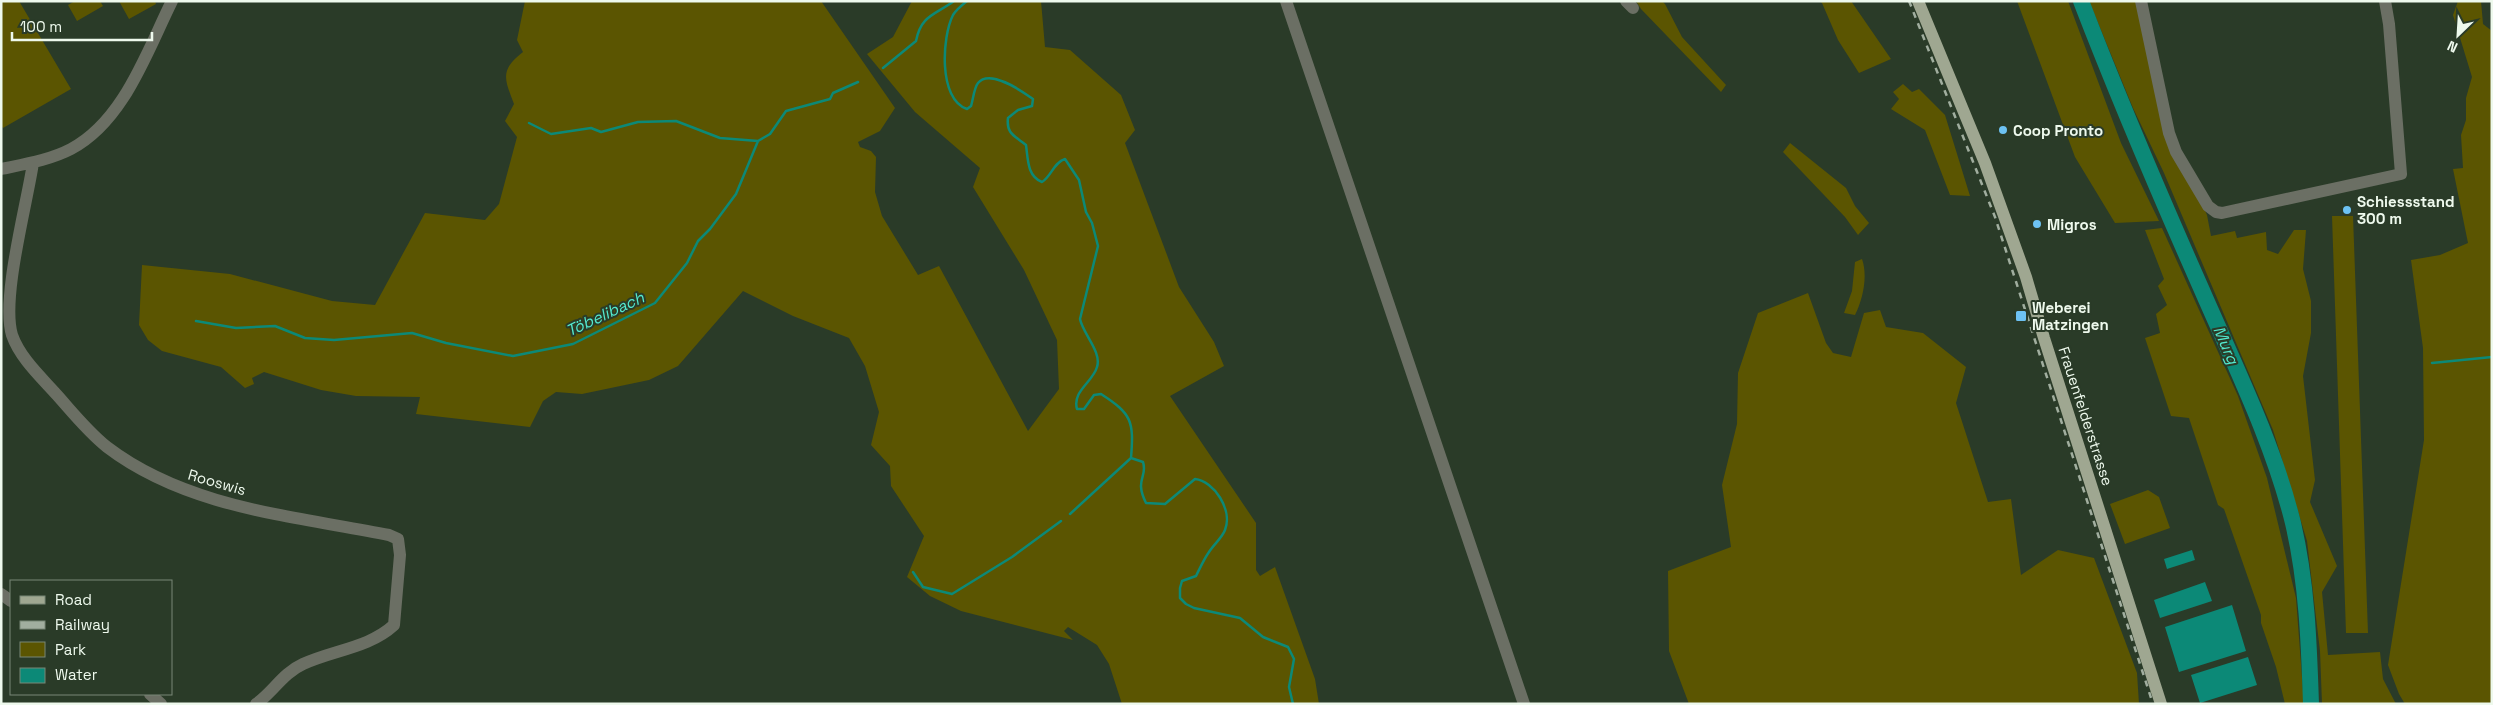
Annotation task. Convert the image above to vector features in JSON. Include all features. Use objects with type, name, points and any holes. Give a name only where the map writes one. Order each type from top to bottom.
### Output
[{"type":"main road","name":"Frauenfelderstrasse","points":[[1918,1],[1986,162],[2026,277],[2046,347],[2161,704]]},
{"type":"street","points":[[1,169],[33,163],[71,149],[90,137],[106,119],[136,74],[172,1]]},
{"type":"street","points":[[1286,1],[1524,704]]},
{"type":"street","points":[[2141,1],[2171,140],[2176,152],[2208,206],[2216,212],[2222,213],[2401,174],[2389,24],[2385,1]]},
{"type":"street","name":"Rooswis","points":[[33,163],[14,263],[10,314],[12,335],[27,361],[89,432],[131,464],[178,488],[217,502],[389,535],[398,539],[400,555],[394,625],[381,637],[302,664],[286,675],[267,696],[256,704]]},
{"type":"street","points":[[151,695],[162,704]]},
{"type":"green space","points":[[1,1],[19,1],[71,89],[3,128],[1,125]]},
{"type":"green space","points":[[75,1],[100,1],[103,6],[77,21],[68,5]]},
{"type":"green space","points":[[119,1],[155,1],[156,4],[129,19]]},
{"type":"green space","points":[[525,1],[821,1],[895,108],[880,131],[858,142],[860,147],[871,151],[876,157],[875,192],[882,216],[918,275],[939,266],[1028,431],[1059,389],[1057,340],[1024,270],[973,187],[980,168],[915,112],[867,54],[893,37],[912,1],[1041,1],[1045,47],[1070,50],[1121,95],[1135,130],[1125,143],[1179,287],[1214,342],[1224,366],[1170,396],[1256,523],[1256,570],[1260,576],[1275,567],[1315,679],[1319,704],[1122,704],[1109,664],[1097,645],[1068,627],[1064,631],[1073,640],[961,611],[930,596],[907,577],[924,536],[891,486],[890,466],[871,445],[879,412],[865,366],[849,338],[793,316],[743,291],[678,366],[649,380],[582,394],[556,392],[543,401],[530,427],[416,414],[420,397],[356,396],[321,390],[264,372],[252,378],[254,384],[245,388],[221,367],[162,351],[148,340],[139,325],[142,265],[230,274],[332,301],[375,305],[425,213],[485,220],[499,204],[517,137],[505,121],[514,104],[506,81],[506,75],[510,64],[523,52],[517,40]]},
{"type":"green space","points":[[1636,1],[1662,1],[1665,4],[1682,37],[1726,85],[1721,92],[1641,9]]},
{"type":"green space","points":[[1819,1],[1851,1],[1891,59],[1859,73],[1838,40],[1822,3]]},
{"type":"green space","points":[[2017,1],[2068,1],[2121,143],[2159,221],[2115,223],[2075,157]]},
{"type":"green space","points":[[2089,1],[2138,1],[2159,108],[2207,215],[2211,236],[2235,231],[2237,238],[2266,232],[2267,250],[2278,254],[2294,230],[2306,230],[2303,269],[2311,301],[2311,333],[2303,376],[2315,480],[2310,502],[2337,566],[2322,592],[2328,655],[2380,652],[2383,679],[2396,704],[2322,704],[2320,651],[2307,541],[2273,430],[2164,173],[2133,108]]},
{"type":"green space","points":[[2458,1],[2481,1],[2483,24],[2492,31],[2492,704],[2405,704],[2399,694],[2388,665],[2424,440],[2423,348],[2411,260],[2440,255],[2468,243],[2453,169],[2463,168],[2461,135],[2466,120],[2466,98],[2472,77],[2453,15]]},
{"type":"green space","points":[[1903,84],[1912,92],[1919,89],[1945,115],[1970,196],[1950,195],[1925,130],[1891,109],[1899,99],[1893,92]]},
{"type":"green space","points":[[1790,143],[1846,188],[1855,206],[1869,223],[1858,235],[1845,217],[1783,152]]},
{"type":"green space","points":[[2332,216],[2353,216],[2368,633],[2346,633]]},
{"type":"green space","points":[[2162,228],[2238,396],[2267,478],[2296,598],[2304,704],[2285,704],[2276,667],[2261,623],[2261,615],[2224,509],[2218,505],[2189,418],[2171,416],[2145,338],[2160,333],[2156,314],[2167,305],[2158,286],[2164,279],[2145,230]]},
{"type":"green space","points":[[1862,259],[1865,280],[1860,302],[1855,315],[1844,313],[1852,291],[1855,262]]},
{"type":"green space","points":[[1808,293],[1826,343],[1833,353],[1851,357],[1864,313],[1880,310],[1886,327],[1923,333],[1966,367],[1956,403],[1988,502],[2011,499],[2021,575],[2058,550],[2094,558],[2137,673],[2139,704],[1689,704],[1669,651],[1668,571],[1731,547],[1722,485],[1737,424],[1738,373],[1758,313]]},
{"type":"green space","points":[[2148,490],[2159,497],[2170,528],[2125,544],[2110,504]]},
{"type":"water","points":[[2192,550],[2195,560],[2167,569],[2164,559]]},
{"type":"water","points":[[2205,582],[2212,601],[2160,618],[2154,600]]},
{"type":"water","points":[[2232,605],[2246,651],[2179,672],[2165,627]]},
{"type":"water","points":[[2248,657],[2257,685],[2200,703],[2191,675]]},
{"type":"waterway","name":"Töbelibach","points":[[883,68],[916,41],[921,26],[930,16],[954,1]]},
{"type":"waterway","points":[[967,1],[953,15],[946,38],[945,66],[951,93],[958,103],[967,109],[971,106],[978,83],[983,79],[990,78],[1006,83],[1033,99],[1032,106],[1018,110],[1008,118],[1008,128],[1015,137],[1026,145],[1028,161],[1033,176],[1042,182],[1058,163],[1065,159],[1079,180],[1086,212],[1092,223],[1098,246],[1080,319],[1095,349],[1098,361],[1095,372],[1077,397],[1077,409],[1084,409],[1094,395],[1101,394],[1125,413],[1131,427],[1131,458],[1143,462],[1144,471],[1141,489],[1146,503],[1165,504],[1195,479],[1209,485],[1215,491],[1224,506],[1227,522],[1225,530],[1207,555],[1196,576],[1182,581],[1180,598],[1194,608],[1240,618],[1263,637],[1288,647],[1294,659],[1289,687],[1293,704]]},
{"type":"waterway","name":"Murg","points":[[2081,1],[2154,181],[2252,404],[2285,493],[2298,546],[2304,591],[2311,704]]},
{"type":"waterway","name":"Töbelibach","points":[[196,321],[236,328],[275,326],[305,338],[334,340],[412,333],[446,343],[513,356],[573,344],[655,303],[687,263],[698,241],[710,229],[736,194],[758,141],[770,134],[786,111],[830,99],[833,93],[858,82]]},
{"type":"waterway","points":[[529,123],[551,134],[591,128],[601,132],[638,122],[676,121],[720,138],[758,141]]},
{"type":"waterway","points":[[2432,363],[2492,357]]},
{"type":"waterway","points":[[1070,514],[1131,458]]},
{"type":"waterway","points":[[913,572],[923,587],[952,594],[1012,557],[1061,521]]},
{"type":"railway","points":[[1909,1],[1995,217],[2153,704]]},
{"type":"place","name":"Coop Pronto","points":[[2003,130]]},
{"type":"place","name":"Schiessstand 300 m","points":[[2347,210]]},
{"type":"place","name":"Migros","points":[[2037,224]]},
{"type":"place","name":"Weberei Matzingen","points":[[2021,316]]}]
